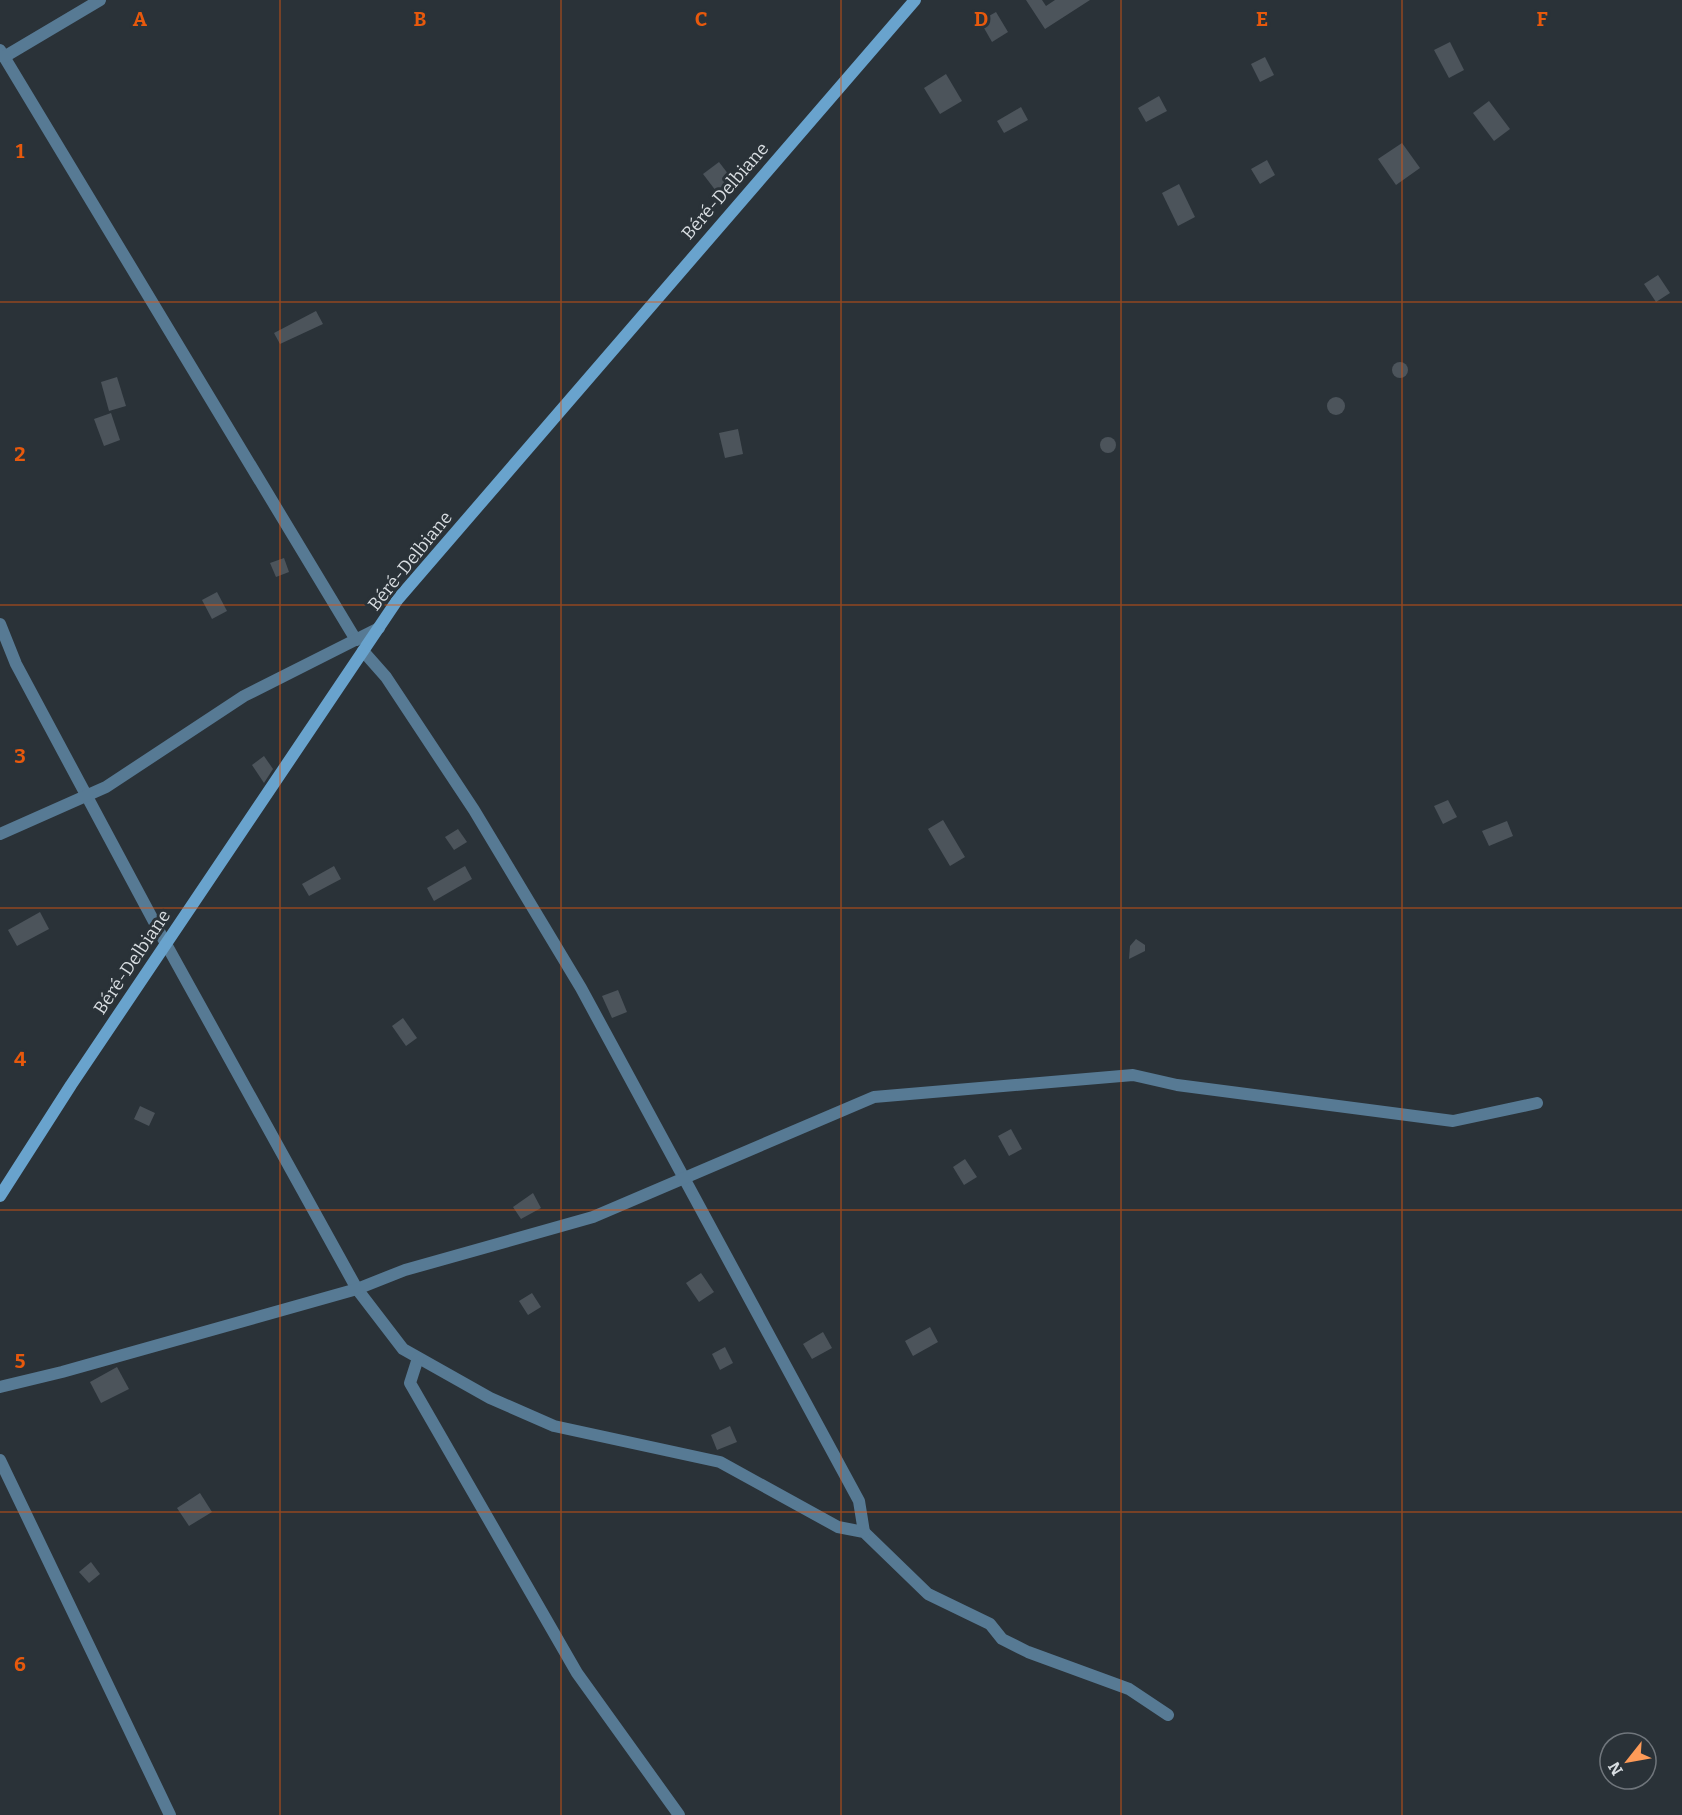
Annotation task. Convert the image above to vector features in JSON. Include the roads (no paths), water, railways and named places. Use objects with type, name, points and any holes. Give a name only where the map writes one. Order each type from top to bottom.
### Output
[{"type":"street","points":[[100,0],[2,53],[356,640]]},
{"type":"street","name":"Béré-Delbiane","points":[[0,1196],[398,599],[915,0]]},
{"type":"street","points":[[0,624],[16,664],[86,796],[357,1289],[403,1349],[490,1398],[554,1426],[720,1462],[838,1527],[864,1532],[928,1594],[990,1624],[1002,1639],[1028,1652],[1129,1689],[1168,1715]]},
{"type":"street","points":[[0,834],[106,787],[244,696],[379,628]]},
{"type":"street","points":[[363,651],[387,677],[474,810],[581,988],[859,1501],[864,1532]]},
{"type":"street","points":[[0,1387],[62,1372],[357,1289],[405,1270],[593,1217],[874,1096],[1133,1075],[1177,1085],[1453,1121],[1537,1103]]},
{"type":"street","points":[[418,1358],[410,1383],[416,1394],[577,1673],[679,1815]]},
{"type":"street","points":[[0,1460],[170,1815]]}]
